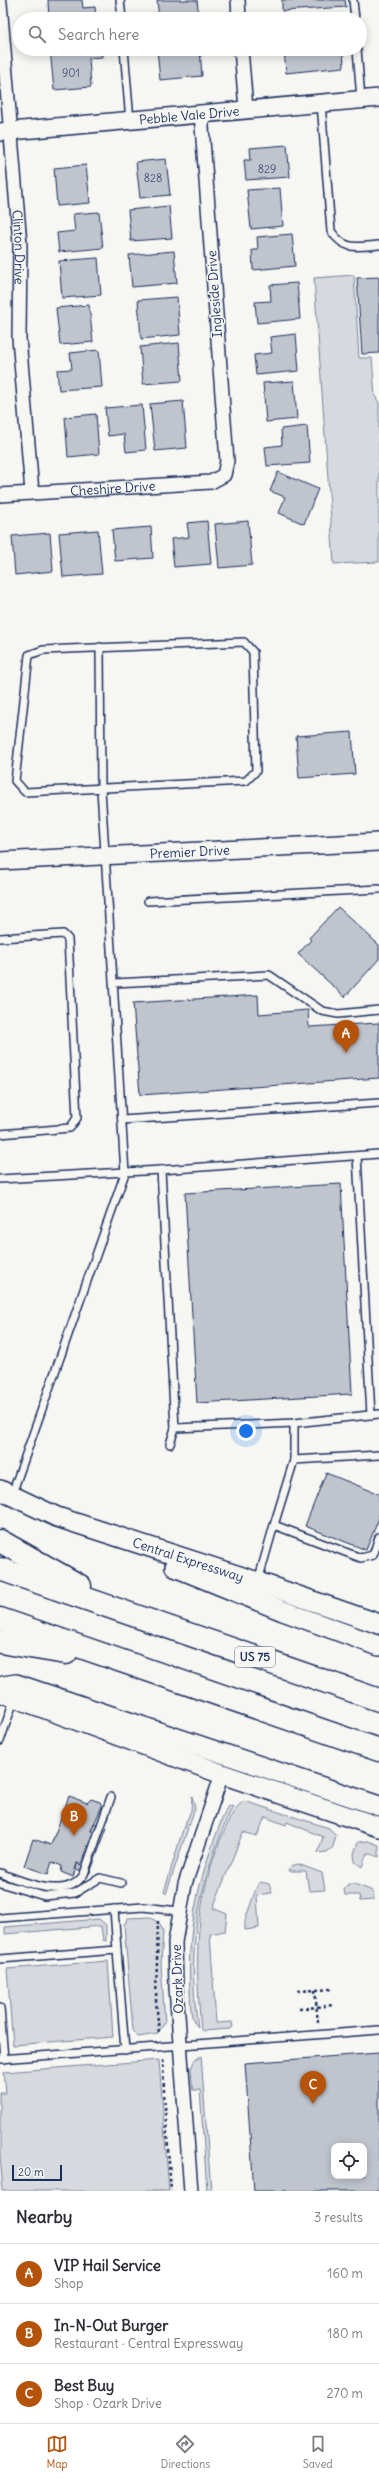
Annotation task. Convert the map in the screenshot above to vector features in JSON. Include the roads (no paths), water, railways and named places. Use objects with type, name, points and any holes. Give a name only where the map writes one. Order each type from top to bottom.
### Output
[{"type":"highway","points":[[0,1541],[130,1614]]},
{"type":"highway","name":"US 75","points":[[0,1569],[379,1700]]},
{"type":"highway","points":[[0,1619],[379,1750]]},
{"type":"highway","points":[[0,1642],[128,1663]]},
{"type":"main road","name":"Central Expressway","points":[[6,1492],[57,1517],[258,1582],[379,1624]]},
{"type":"main road","points":[[57,1517],[226,1588],[379,1646]]},
{"type":"main road","points":[[5,1692],[16,1684],[379,1806]]},
{"type":"main road","points":[[5,1692],[222,1774],[379,1827]]},
{"type":"street","points":[[238,0],[239,12]]},
{"type":"street","name":"Clinton Drive","points":[[0,3],[6,131],[20,244],[19,338],[32,492]]},
{"type":"street","points":[[242,56],[246,109]]},
{"type":"street","name":"Pebble Vale Drive","points":[[6,131],[130,121],[201,112],[379,98]]},
{"type":"street","name":"Ingleside Drive","points":[[201,112],[227,461],[224,474]]},
{"type":"street","name":"Cheshire Drive","points":[[0,495],[211,482],[224,474]]},
{"type":"street","name":"Premier Drive","points":[[0,861],[379,842]]},
{"type":"street","name":"Ozark Drive","points":[[191,2191],[175,1972],[175,1942],[179,1911],[192,1856],[222,1774]]},
{"type":"lane","points":[[120,0],[121,12]]},
{"type":"lane","points":[[353,0],[354,12]]},
{"type":"lane","points":[[125,56],[130,121]]},
{"type":"lane","points":[[358,56],[361,99]]},
{"type":"lane","points":[[321,103],[331,231],[340,243],[352,247],[379,245]]},
{"type":"lane","points":[[244,642],[253,652],[256,771],[246,781],[101,789],[25,792],[16,781],[29,655],[43,650],[244,642]]},
{"type":"lane","points":[[6,1492],[125,1173],[101,789],[100,648]]},
{"type":"lane","points":[[148,901],[379,889]]},
{"type":"lane","points":[[0,938],[63,934],[68,939],[77,1118],[70,1128],[0,1134]]},
{"type":"lane","points":[[114,983],[269,975],[322,1011],[338,1014],[379,1010]]},
{"type":"lane","points":[[122,1120],[379,1103]]},
{"type":"lane","points":[[0,1179],[125,1173],[379,1154]]},
{"type":"lane","points":[[357,1156],[371,1415]]},
{"type":"lane","points":[[161,1170],[175,1428],[170,1444]]},
{"type":"lane","points":[[175,1428],[294,1423],[379,1414]]},
{"type":"lane","points":[[258,1582],[294,1460],[294,1423]]},
{"type":"lane","points":[[294,1460],[379,1455]]},
{"type":"lane","points":[[274,1526],[361,1558],[373,1555],[379,1537]]},
{"type":"lane","points":[[0,1741],[5,1692]]},
{"type":"lane","points":[[0,1873],[44,1888],[68,1886],[78,1881],[84,1874],[111,1797]]},
{"type":"lane","points":[[0,1883],[44,1896],[76,1893],[100,1878],[121,1883]]},
{"type":"lane","points":[[0,1918],[143,1907],[179,1911]]},
{"type":"lane","points":[[114,1909],[125,2050]]},
{"type":"lane","points":[[0,1959],[117,1950]]},
{"type":"lane","points":[[0,2008],[2,2059],[379,2030]]},
{"type":"place","name":"VIP Hail Service","points":[[346,1053]]},
{"type":"place","name":"In-N-Out Burger","points":[[74,1836]]},
{"type":"place","name":"Best Buy","points":[[313,2104]]}]
